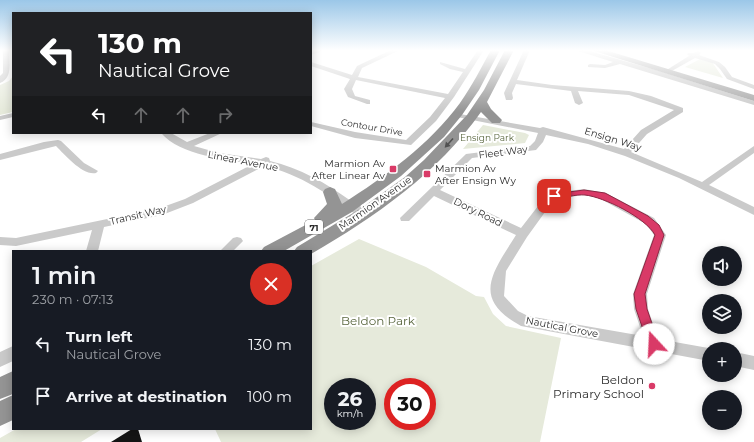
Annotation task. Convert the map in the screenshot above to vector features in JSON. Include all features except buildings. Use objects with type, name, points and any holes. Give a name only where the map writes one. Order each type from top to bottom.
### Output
[{"type":"highway","name":"Marmion Avenue","points":[[274,249],[360,207],[417,174],[439,154],[464,115],[486,71]]},
{"type":"highway","name":"Marmion Avenue","points":[[464,115],[481,100],[498,71]]},
{"type":"highway","points":[[481,100],[485,111],[496,120]]},
{"type":"highway","points":[[274,249],[281,242],[332,211],[335,204],[330,192]]},
{"type":"highway","name":"Marmion Avenue","points":[[304,250],[360,207]]},
{"type":"highway","points":[[0,388],[12,382]]},
{"type":"highway","points":[[0,414],[12,407]]},
{"type":"main road","points":[[676,71],[754,98]]},
{"type":"main road","points":[[677,71],[754,93]]},
{"type":"street","points":[[0,81],[6,71]]},
{"type":"street","points":[[327,71],[450,97]]},
{"type":"street","points":[[357,71],[348,89],[352,97],[367,102]]},
{"type":"street","name":"Contour Drive","points":[[312,124],[355,135],[408,143],[433,119],[468,71]]},
{"type":"street","points":[[509,98],[508,93],[518,71]]},
{"type":"street","points":[[650,71],[754,103]]},
{"type":"street","points":[[725,71],[729,78],[754,87]]},
{"type":"street","points":[[513,81],[633,94],[680,110],[644,132],[626,151]]},
{"type":"street","points":[[574,88],[579,103]]},
{"type":"street","name":"Ensign Way","points":[[464,115],[496,120],[543,132]]},
{"type":"street","name":"Ensign Way","points":[[464,115],[626,151],[754,207]]},
{"type":"street","points":[[0,119],[12,116]]},
{"type":"street","name":"Fleet Way","points":[[404,218],[469,156],[533,148],[539,142],[543,132]]},
{"type":"street","name":"Linear Avenue","points":[[167,134],[213,156],[281,163],[299,169],[360,207]]},
{"type":"street","name":"Linear Avenue","points":[[173,134],[188,145]]},
{"type":"street","points":[[188,145],[216,134]]},
{"type":"street","points":[[0,157],[44,145],[58,143],[81,165],[93,171]]},
{"type":"street","points":[[704,185],[754,149]]},
{"type":"street","name":"Linear Avenue","points":[[264,162],[294,172],[360,207]]},
{"type":"street","name":"Transit Way","points":[[0,241],[16,242],[162,211],[189,201],[264,162]]},
{"type":"street","name":"Ensign Way","points":[[704,185],[754,211]]},
{"type":"street","name":"Dory Road","points":[[434,191],[523,234]]},
{"type":"street","name":"Nautical Grove","points":[[654,344],[641,309],[640,294],[660,235],[656,228],[650,221],[602,195],[584,192],[560,195],[549,199],[523,234],[500,270],[497,286],[497,297],[503,306],[512,315],[526,322],[702,353]]},
{"type":"street","points":[[92,250],[99,224]]},
{"type":"street","points":[[227,250],[237,241]]},
{"type":"street","points":[[0,360],[12,354]]},
{"type":"street","points":[[742,360],[754,363]]},
{"type":"green space","points":[[698,71],[718,71],[723,78]]},
{"type":"green space","points":[[12,77],[12,112],[0,115],[0,85],[9,81]]},
{"type":"green space","name":"Ensign Park","points":[[483,125],[529,135],[525,143],[463,149]]},
{"type":"green space","name":"Beldon Park","points":[[359,239],[426,267],[476,296],[484,297],[493,314],[506,326],[561,338],[540,442],[221,442],[215,430],[312,430],[312,265]]},
{"type":"green space","points":[[14,430],[100,430],[81,442],[0,442],[0,438]]},
{"type":"place","name":"Marmion Av After Linear Av","points":[[393,169]]},
{"type":"place","name":"Marmion Av After Ensign Wy","points":[[427,174]]},
{"type":"place","name":"Beldon Primary School","points":[[652,386]]},
{"type":"route","points":[[554,196],[584,192],[602,195],[650,221],[656,228],[660,235],[640,294],[641,309],[654,344]]}]
